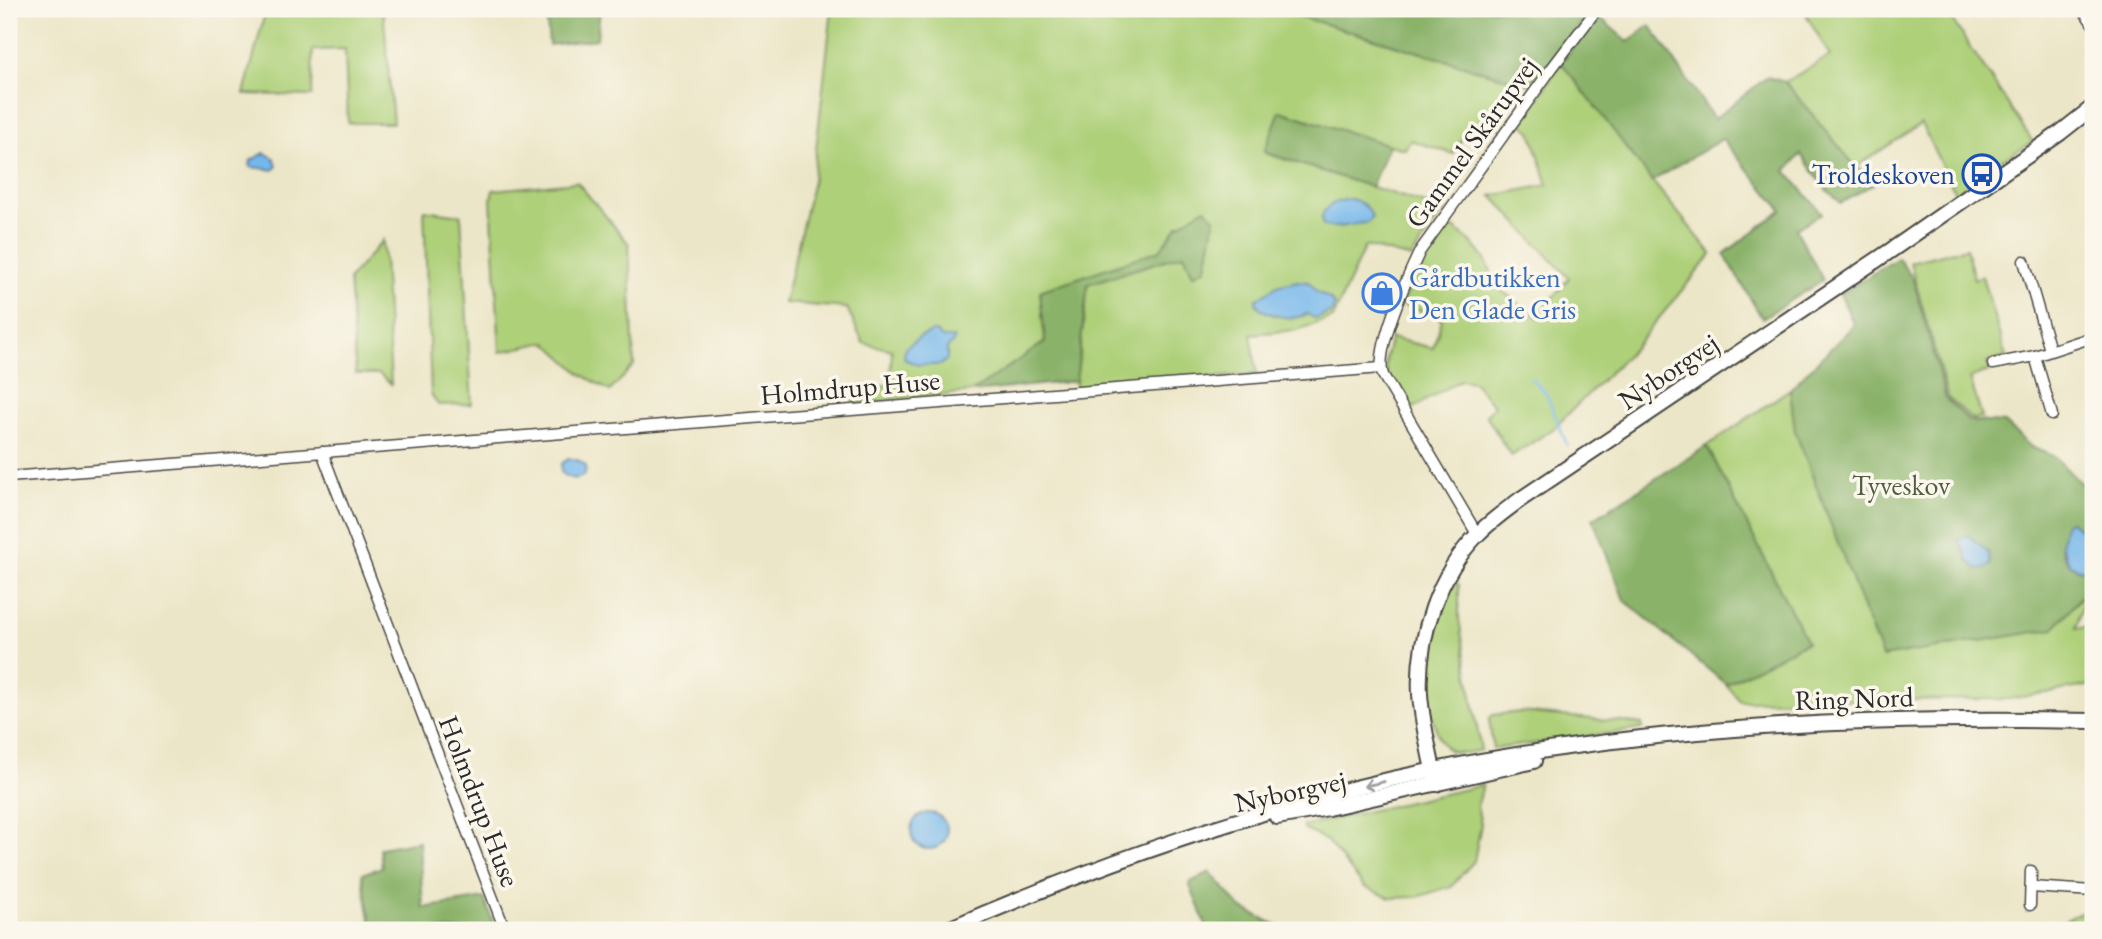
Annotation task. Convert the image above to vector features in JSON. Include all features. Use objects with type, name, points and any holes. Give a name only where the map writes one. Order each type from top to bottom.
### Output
[{"type":"main road","name":"Nyborgvej","points":[[946,930],[1096,869],[1181,840],[1435,777],[1420,695],[1423,645],[1437,597],[1448,575],[1478,534],[1521,499],[1894,248],[2060,133],[2093,107]]},
{"type":"main road","name":"Ring Nord","points":[[1435,777],[1551,749],[1724,729],[1935,720],[2093,721]]},
{"type":"street","name":"Gammel Skårupvej","points":[[1381,368],[1381,355],[1406,279],[1420,251],[1597,9]]},
{"type":"street","points":[[2083,9],[2093,24]]},
{"type":"street","points":[[2024,261],[2050,350]]},
{"type":"street","points":[[1993,364],[2035,356],[2093,337]]},
{"type":"street","points":[[2035,356],[2052,415]]},
{"type":"street","name":"Holmdrup Huse","points":[[9,477],[1381,368]]},
{"type":"street","points":[[1381,368],[1478,534]]},
{"type":"street","name":"Holmdrup Huse","points":[[322,452],[505,930]]},
{"type":"street","points":[[2031,871],[2031,905]]},
{"type":"street","points":[[2031,887],[2093,891]]},
{"type":"green space","points":[[266,9],[383,9],[393,123],[348,123],[345,49],[313,50],[312,96],[244,94]]},
{"type":"green space","points":[[546,9],[600,9],[597,39],[549,45]]},
{"type":"green space","points":[[832,9],[1275,9],[1514,81],[1474,141],[1463,137],[1453,154],[1410,140],[1405,149],[1280,111],[1265,153],[1444,210],[1411,258],[1365,246],[1333,318],[1297,330],[1251,334],[1257,374],[1075,389],[1088,284],[1184,254],[1177,226],[1161,250],[1040,291],[1045,342],[972,392],[853,404],[854,386],[885,386],[890,380],[892,350],[863,343],[847,308],[784,303],[812,185]]},
{"type":"green space","points":[[1275,9],[1593,9],[1533,86]]},
{"type":"green space","points":[[1803,9],[1963,9],[1951,18],[2033,142],[1980,172],[1956,194],[1921,124],[1856,167],[1785,82],[1830,56]]},
{"type":"green space","points":[[1598,16],[1628,42],[1650,25],[1714,119],[1767,77],[1785,82],[1856,167],[1878,181],[1841,203],[1824,187],[1801,154],[1786,171],[1822,213],[1796,229],[1823,280],[1762,318],[1724,254],[1782,210],[1722,139],[1652,181],[1561,62]]},
{"type":"green space","points":[[1561,62],[1712,254],[1635,347],[1553,429],[1511,456],[1486,415],[1494,406],[1474,382],[1460,380],[1410,410],[1388,377],[1387,351],[1391,338],[1433,348],[1442,319],[1403,305],[1414,272],[1446,222],[1483,257],[1489,266],[1494,285],[1537,317],[1569,278],[1492,196],[1548,185],[1531,131],[1522,124]]},
{"type":"green space","points":[[1280,111],[1389,145],[1371,187],[1264,152]]},
{"type":"green space","points":[[577,182],[629,244],[634,365],[610,391],[581,374],[546,342],[500,352],[491,199],[493,190]]},
{"type":"green space","points":[[1205,208],[1215,218],[1206,268],[1193,275],[1184,254],[1088,284],[1076,381],[972,392],[1045,342],[1040,291],[1160,250],[1177,226]]},
{"type":"green space","points":[[424,210],[461,215],[472,404],[438,405],[431,394]]},
{"type":"green space","points":[[383,240],[391,384],[379,374],[356,374],[349,279]]},
{"type":"green space","points":[[1966,248],[1974,279],[1982,276],[2006,357],[1987,362],[1989,371],[1970,378],[1982,418],[1972,419],[1948,398],[1910,262]]},
{"type":"green space","name":"Tyveskov","points":[[1898,258],[1913,279],[1946,399],[1970,421],[2005,423],[2031,447],[2055,457],[2093,496],[2093,542],[2071,521],[2065,523],[2061,546],[2065,558],[2074,567],[2082,570],[2093,563],[2093,596],[2081,597],[2053,629],[1882,657],[1795,431],[1790,389],[1854,325],[1840,294]]},
{"type":"green space","points":[[1790,389],[1795,431],[1882,657],[2053,629],[2081,597],[2093,596],[2093,602],[2083,604],[2076,628],[2093,627],[2093,685],[2009,699],[1740,701],[1726,684],[1807,642],[1707,446]]},
{"type":"green space","points":[[1707,446],[1807,642],[1726,684],[1624,600],[1593,519]]},
{"type":"green space","points":[[1452,584],[1459,584],[1459,619],[1481,750],[1465,753],[1449,750],[1442,742],[1432,714],[1429,695],[1434,638]]},
{"type":"green space","points":[[1521,712],[1642,724],[1642,729],[1493,749],[1489,719],[1493,715]]},
{"type":"green space","points":[[1483,785],[1477,806],[1481,824],[1474,861],[1452,886],[1417,897],[1390,898],[1364,887],[1327,841],[1303,826]]},
{"type":"green space","points":[[419,841],[423,908],[484,898],[496,930],[372,930],[362,874],[382,867],[380,848]]},
{"type":"green space","points":[[1210,872],[1241,908],[1286,930],[1208,930],[1189,883]]},
{"type":"green space","points":[[2091,905],[2093,930],[2047,930],[2084,911]]},
{"type":"water","points":[[265,153],[274,158],[277,165],[274,170],[250,167],[251,160]]},
{"type":"water","points":[[1348,199],[1366,207],[1372,218],[1368,223],[1333,227],[1323,225],[1325,210]]},
{"type":"water","points":[[1297,281],[1309,282],[1317,292],[1330,299],[1335,305],[1332,312],[1316,319],[1307,314],[1288,317],[1274,315],[1257,305],[1256,300],[1277,286]]},
{"type":"water","points":[[933,332],[942,338],[954,338],[947,348],[947,359],[941,365],[918,365],[904,359],[905,348],[920,337]]},
{"type":"water","points":[[568,459],[582,462],[586,466],[585,475],[573,478],[561,472],[561,464]]},
{"type":"water","points":[[2071,521],[2093,542],[2093,563],[2082,570],[2070,565],[2061,545],[2065,523]]},
{"type":"water","points":[[1968,535],[1988,552],[1991,564],[1988,567],[1978,569],[1967,560],[1958,540]]},
{"type":"water","points":[[929,813],[942,818],[947,831],[942,844],[929,849],[916,844],[911,831],[916,818]]},
{"type":"waterway","points":[[1530,378],[1546,393],[1567,445]]},
{"type":"place","name":"Troldeskoven","points":[[1982,174]]},
{"type":"place","name":"Gårdbutikken Den Glade Gris","points":[[1382,293]]}]
